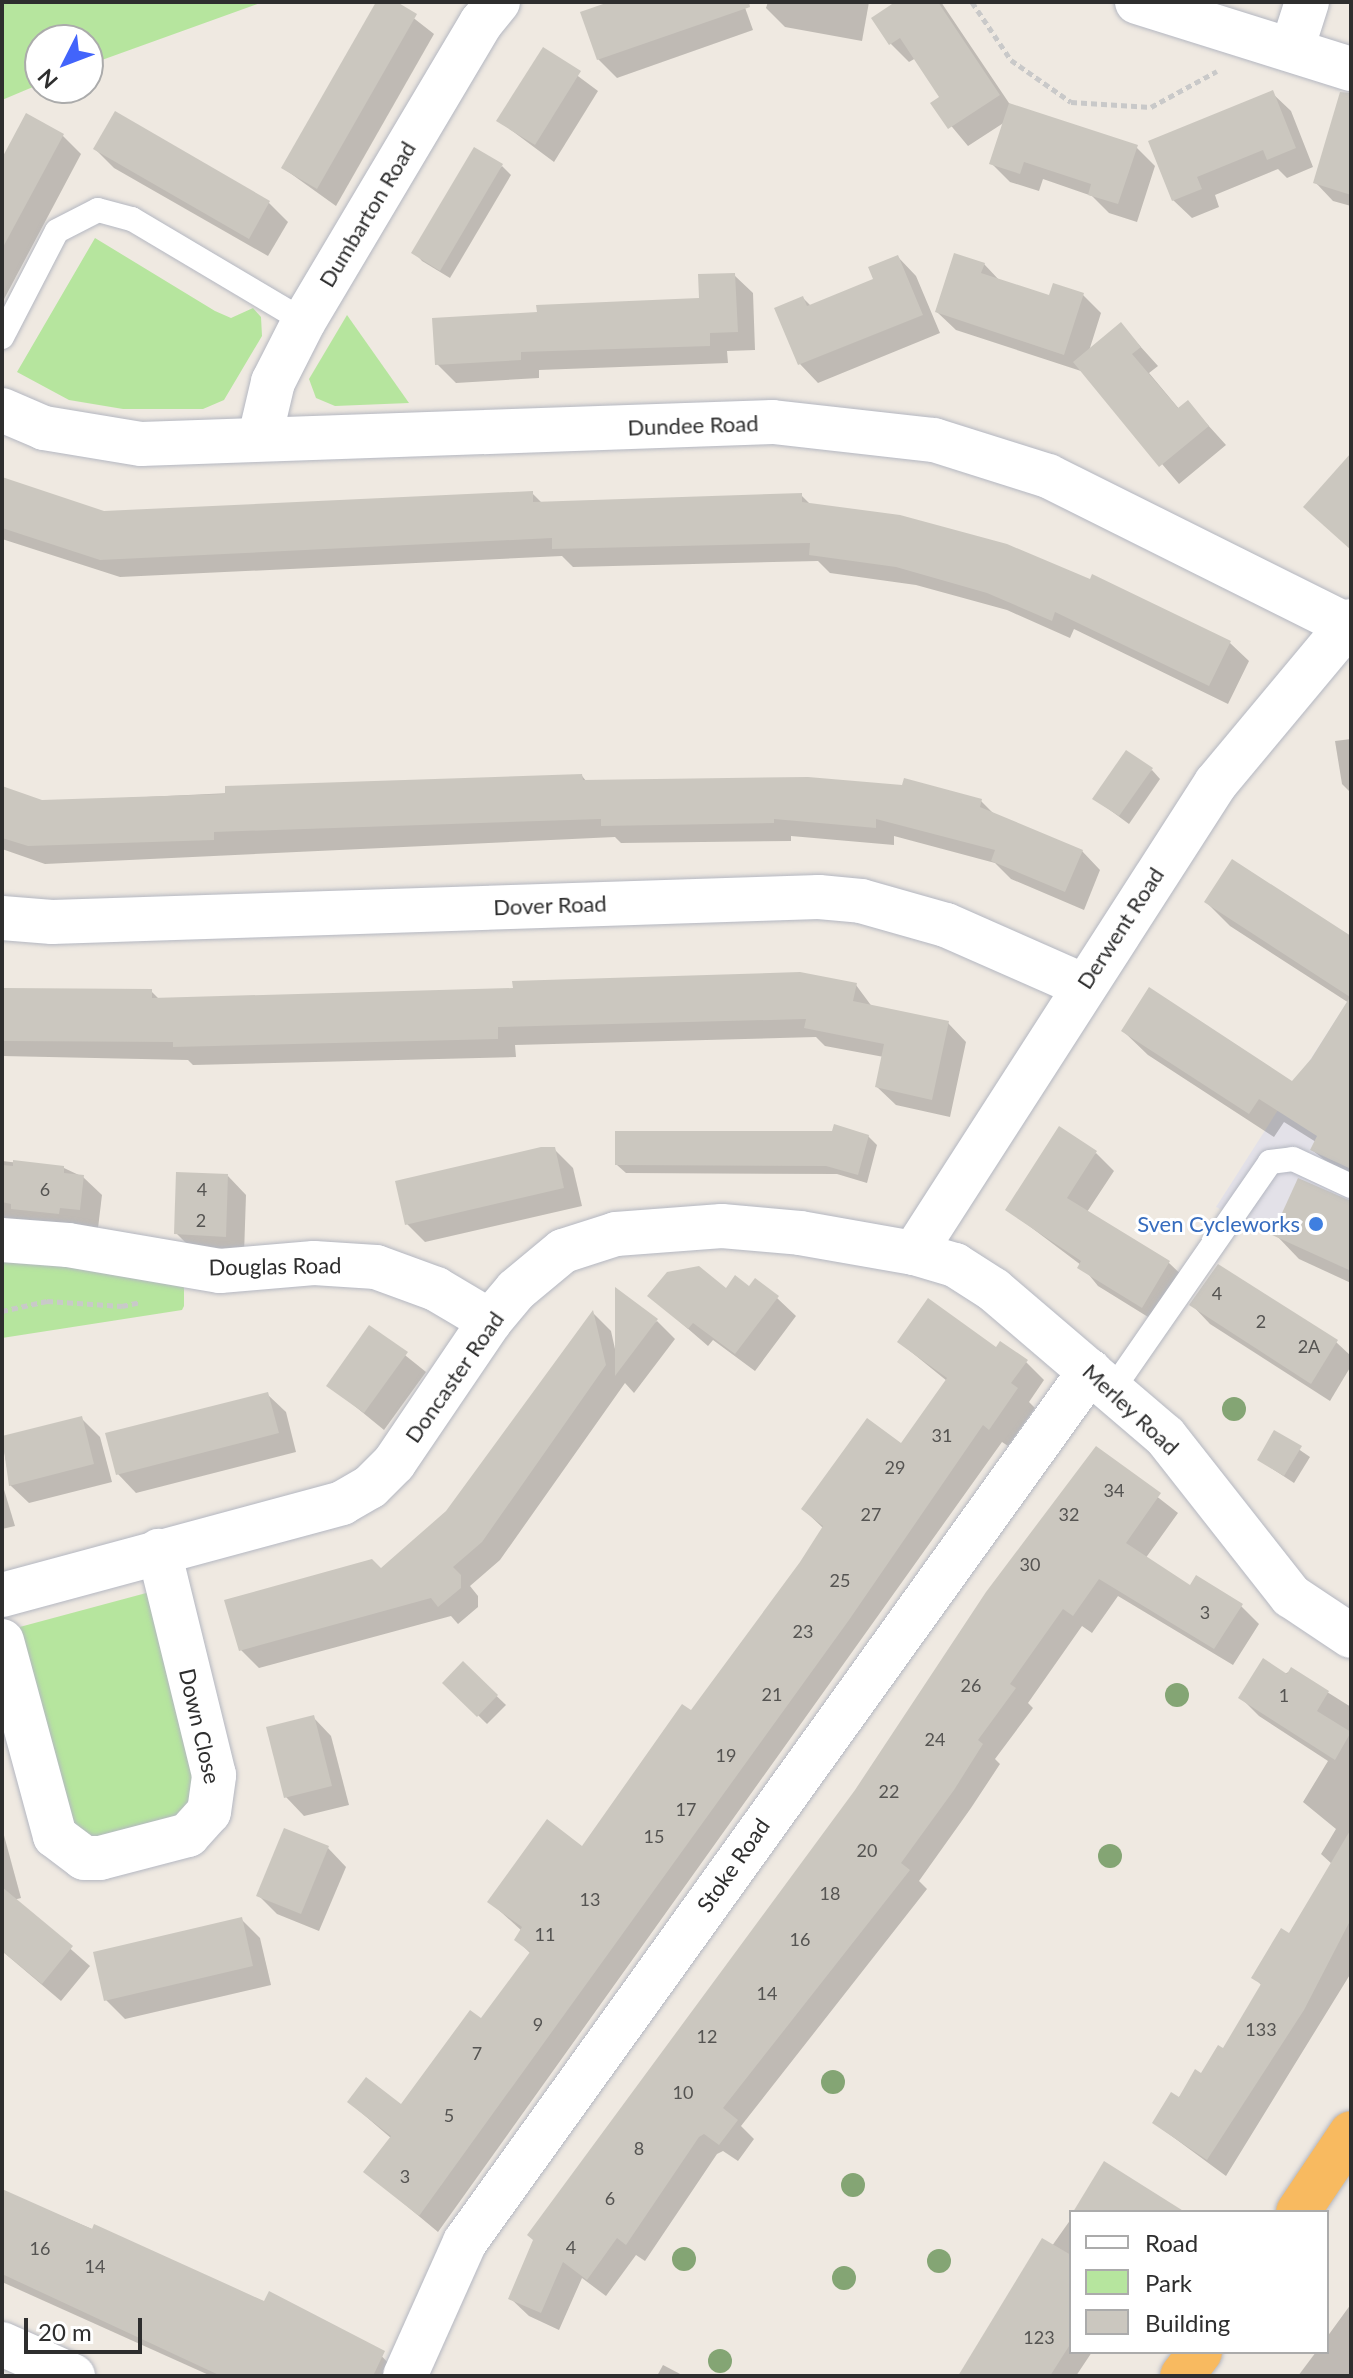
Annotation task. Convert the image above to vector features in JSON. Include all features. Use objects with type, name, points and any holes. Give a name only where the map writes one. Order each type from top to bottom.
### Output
[{"type":"highway","points":[[1299,2210],[1351,2133]]},
{"type":"highway","points":[[1182,2376],[1198,2354]]},
{"type":"street","name":"Dumbarton Road","points":[[260,437],[273,382],[304,321],[498,2]]},
{"type":"street","points":[[1137,2],[1351,69]]},
{"type":"street","points":[[1276,45],[1307,2]]},
{"type":"street","name":"Dundee Road","points":[[2,410],[44,428],[109,441],[176,443],[260,437],[773,422],[934,440],[1048,476],[1349,623]]},
{"type":"street","name":"Derwent Road","points":[[914,1253],[1082,985],[1216,783],[1349,623]]},
{"type":"street","name":"Dover Road","points":[[2,918],[52,922],[819,897],[861,901],[946,925],[1082,985]]},
{"type":"street","name":"Doncaster Road","points":[[2,1595],[342,1503],[370,1487],[449,1388],[490,1321],[516,1290],[563,1251],[616,1234],[722,1226],[800,1233],[914,1253]]},
{"type":"street","name":"Douglas Road","points":[[2,1240],[68,1245],[160,1263],[236,1271],[314,1263],[376,1267],[436,1289],[490,1321]]},
{"type":"street","name":"Merley Road","points":[[914,1253],[955,1265],[994,1290],[1101,1380],[1173,1445],[1291,1596],[1351,1636]]},
{"type":"street","name":"Stoke Road","points":[[405,2376],[465,2242],[1101,1380]]},
{"type":"street","name":"Down Close","points":[[2,1641],[55,1836],[84,1858],[100,1858],[188,1835],[209,1812],[214,1775],[159,1551]]},
{"type":"street","points":[[2,2344],[73,2376]]},
{"type":"lane","points":[[2,337],[57,231],[98,210],[132,219],[304,321]]},
{"type":"lane","points":[[1101,1380],[1270,1162],[1293,1159],[1351,1186]]},
{"type":"path","points":[[972,2],[1011,60],[1071,102],[1151,107],[1276,45]]},
{"type":"path","points":[[2,1311],[47,1301],[122,1306],[162,1298],[160,1263]]},
{"type":"shaded area","points":[[1351,996],[1351,1271],[1216,1207]]},
{"type":"green space","points":[[2,2],[263,2],[104,59],[104,24],[24,24],[24,91],[2,100]]},
{"type":"green space","points":[[95,238],[215,311],[231,318],[253,308],[261,317],[262,336],[224,400],[203,409],[123,409],[69,400],[17,372]]},
{"type":"green space","points":[[347,315],[409,403],[335,406],[316,398],[309,379]]},
{"type":"green space","points":[[2,1248],[184,1278],[184,1306],[182,1310],[2,1338]]},
{"type":"green space","points":[[150,1592],[200,1775],[190,1804],[171,1821],[93,1842],[75,1832],[16,1628]]},
{"type":"building","points":[[376,2],[397,2],[417,14],[317,189],[281,168]]},
{"type":"building","points":[[609,2],[749,2],[750,7],[597,60],[580,12]]},
{"type":"building","points":[[895,2],[938,2],[1000,95],[948,129],[930,103],[939,97],[900,38],[889,45],[871,18]]},
{"type":"building","points":[[543,47],[581,71],[535,145],[496,121]]},
{"type":"building","points":[[1273,90],[1296,148],[1267,160],[1263,150],[1197,177],[1202,189],[1172,201],[1148,141]]},
{"type":"building","points":[[1340,92],[1351,93],[1351,195],[1313,183]]},
{"type":"building","points":[[1009,103],[1138,145],[1118,204],[1088,195],[1091,184],[1024,162],[1020,174],[989,164]]},
{"type":"building","points":[[115,111],[270,201],[249,239],[93,149]]},
{"type":"building","points":[[26,113],[64,134],[2,249],[2,158]]},
{"type":"building","points":[[474,147],[503,164],[440,271],[411,253]]},
{"type":"building","points":[[954,253],[985,263],[981,273],[1049,295],[1053,283],[1084,293],[1064,355],[935,312]]},
{"type":"building","points":[[898,255],[923,315],[798,365],[774,308],[803,296],[807,306],[873,279],[868,267]]},
{"type":"building","points":[[735,273],[738,332],[710,333],[710,346],[521,352],[521,360],[435,365],[432,318],[537,312],[536,305],[699,298],[698,274]]},
{"type":"building","points":[[1121,322],[1141,347],[1132,354],[1178,408],[1188,400],[1209,426],[1159,467],[1073,362]]},
{"type":"building","points":[[1351,453],[1351,550],[1303,507]]},
{"type":"building","points":[[2,477],[104,511],[533,491],[533,502],[802,493],[802,502],[900,515],[1007,544],[1090,579],[1092,574],[1231,641],[1209,686],[1055,612],[1052,621],[987,593],[896,567],[809,555],[810,543],[552,549],[552,538],[100,560],[2,528]]},
{"type":"building","points":[[1126,750],[1153,768],[1119,816],[1092,799]]},
{"type":"building","points":[[582,774],[583,780],[808,777],[902,785],[904,778],[982,799],[980,807],[1083,850],[1065,892],[991,861],[995,850],[876,819],[876,828],[774,819],[774,823],[601,826],[601,819],[214,832],[214,840],[28,846],[2,838],[2,786],[42,800],[225,794],[225,786]]},
{"type":"building","points":[[1232,859],[1351,936],[1351,1169],[1310,1150],[1317,1136],[1259,1099],[1249,1114],[1121,1031],[1149,987],[1292,1081],[1311,1059],[1350,997],[1204,902]]},
{"type":"building","points":[[800,972],[857,983],[853,1001],[949,1021],[932,1100],[875,1087],[884,1044],[804,1028],[806,1019],[498,1027],[498,1039],[173,1047],[173,1042],[4,1041],[4,988],[152,989],[152,998],[513,988],[512,981]]},
{"type":"building","points":[[834,1124],[869,1135],[858,1175],[826,1166],[615,1165],[615,1131],[832,1131]]},
{"type":"building","points":[[1059,1126],[1097,1151],[1067,1198],[1170,1261],[1142,1308],[1077,1268],[1081,1261],[1005,1210]]},
{"type":"building","points":[[541,1147],[555,1147],[564,1188],[405,1225],[395,1181]]},
{"type":"building","points":[[13,1160],[64,1166],[64,1173],[84,1175],[80,1210],[60,1208],[59,1214],[11,1209],[11,1204],[2,1202],[2,1165],[13,1166]]},
{"type":"building","points":[[176,1172],[228,1174],[226,1237],[174,1234]]},
{"type":"building","points":[[1298,1178],[1351,1201],[1351,1271],[1272,1235]]},
{"type":"building","points":[[1218,1264],[1338,1340],[1311,1384],[1189,1305]]},
{"type":"building","points":[[699,1266],[726,1288],[735,1275],[749,1286],[755,1278],[779,1296],[735,1354],[693,1323],[688,1329],[647,1296],[667,1272]]},
{"type":"building","points":[[615,1287],[658,1319],[615,1376]]},
{"type":"building","points":[[928,1298],[996,1347],[1000,1341],[1028,1360],[1011,1383],[1018,1388],[989,1430],[983,1425],[849,1620],[419,2216],[363,2172],[391,2136],[347,2102],[366,2077],[401,2104],[470,2010],[481,2018],[530,1952],[514,1940],[522,1927],[487,1902],[547,1819],[582,1846],[682,1704],[691,1710],[800,1562],[823,1526],[801,1509],[867,1418],[901,1443],[947,1378],[897,1342]]},
{"type":"building","points":[[593,1310],[606,1365],[482,1542],[453,1567],[461,1575],[461,1588],[438,1607],[431,1598],[239,1651],[224,1600],[372,1559],[381,1568],[446,1511]]},
{"type":"building","points":[[369,1325],[408,1352],[364,1413],[326,1386]]},
{"type":"building","points":[[268,1392],[279,1433],[116,1475],[105,1433]]},
{"type":"building","points":[[82,1416],[94,1464],[9,1486],[2,1436]]},
{"type":"building","points":[[1274,1430],[1302,1446],[1284,1476],[1257,1460]]},
{"type":"building","points":[[1096,1446],[1161,1493],[1126,1543],[1190,1585],[1196,1575],[1243,1604],[1214,1649],[1099,1579],[1073,1616],[1063,1609],[1010,1684],[1016,1688],[978,1740],[983,1744],[954,1790],[901,1863],[910,1870],[723,2108],[738,2120],[719,2145],[704,2134],[699,2137],[626,2245],[617,2238],[587,2280],[563,2262],[541,2313],[508,2299],[533,2240],[527,2235],[855,1790],[986,1592]]},
{"type":"building","points":[[1263,1658],[1287,1674],[1291,1667],[1329,1691],[1317,1711],[1351,1732],[1335,1760],[1238,1698]]},
{"type":"building","points":[[463,1661],[498,1695],[477,1717],[442,1683]]},
{"type":"building","points":[[314,1715],[332,1786],[284,1798],[266,1727]]},
{"type":"building","points":[[284,1828],[329,1846],[301,1914],[256,1896]]},
{"type":"building","points":[[1351,1829],[1351,1919],[1304,2010],[1207,2160],[1152,2123],[1171,2092],[1179,2097],[1195,2069],[1201,2073],[1218,2045],[1223,2048],[1261,1984],[1251,1978],[1281,1928],[1289,1933]]},
{"type":"building","points":[[2,1887],[73,1946],[42,1984],[2,1951]]},
{"type":"building","points":[[242,1917],[253,1966],[104,2001],[93,1952]]},
{"type":"building","points":[[1104,2161],[1182,2210],[1074,2210]]},
{"type":"building","points":[[2,2189],[92,2229],[94,2224],[264,2301],[269,2291],[385,2351],[373,2376],[221,2376],[2,2274]]},
{"type":"building","points":[[1042,2238],[1069,2254],[1069,2346],[1050,2376],[958,2376]]},
{"type":"place","name":"Sven Cycleworks","points":[[1316,1224]]}]
